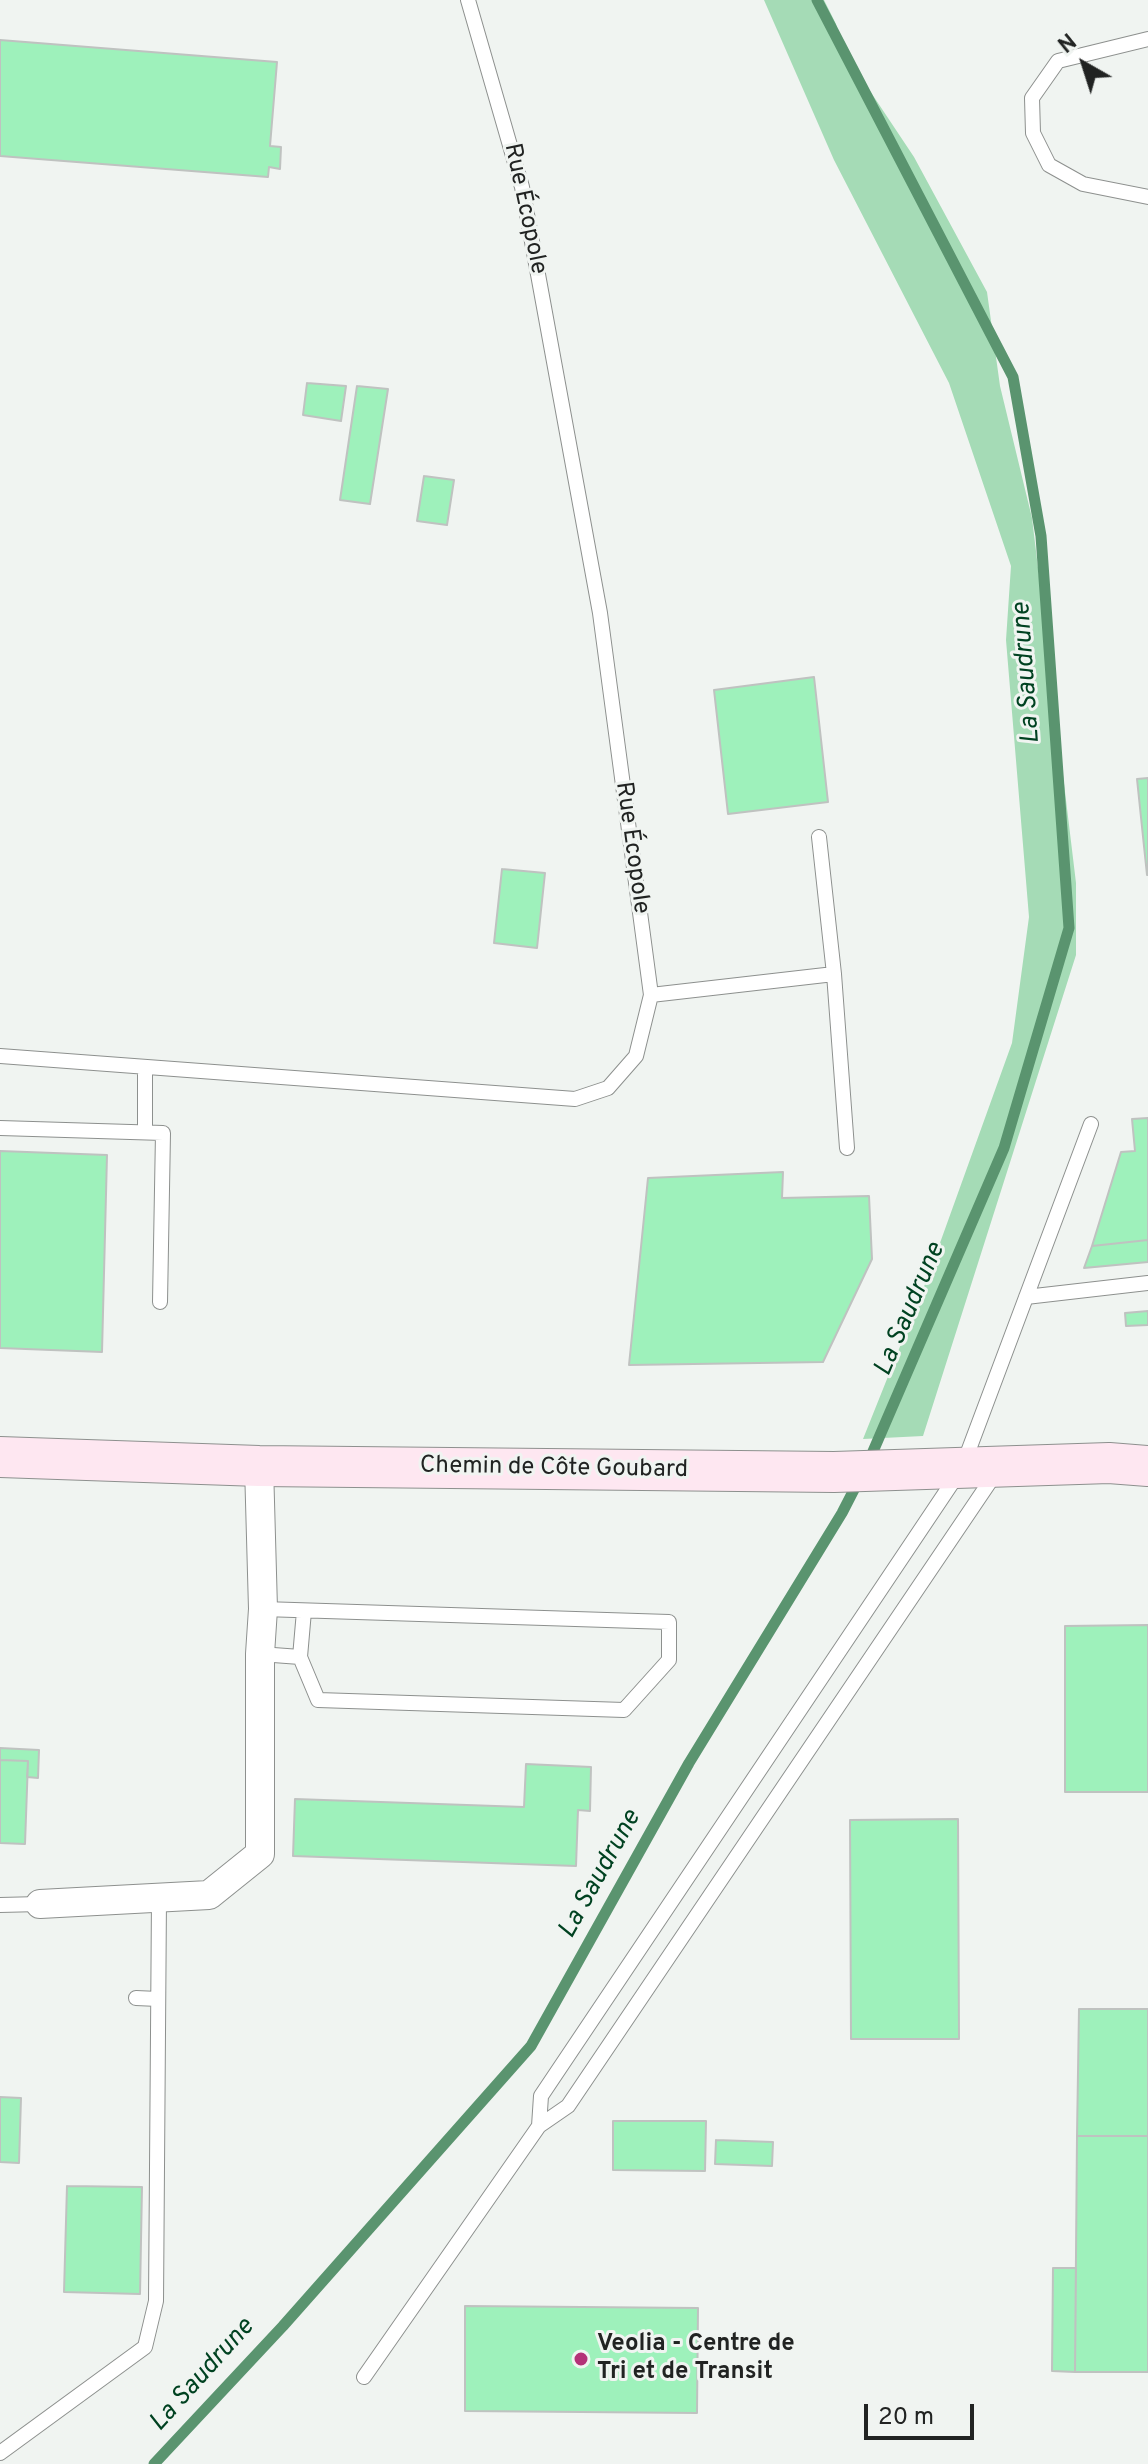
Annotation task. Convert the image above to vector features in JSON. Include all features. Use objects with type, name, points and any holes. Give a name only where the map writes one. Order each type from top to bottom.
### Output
[{"type":"main road","name":"Chemin de Côte Goubard","points":[[1109,1463],[1148,1453]]},
{"type":"main road","name":"Chemin de Côte Goubard","points":[[0,1457],[259,1466],[834,1472],[1109,1463],[1148,1466]]},
{"type":"street","points":[[40,1904],[209,1895],[260,1854],[260,1654],[263,1609],[259,1466]]},
{"type":"lane","name":"Rue Écopole","points":[[0,1056],[575,1099],[608,1088],[636,1056],[651,995],[600,613],[522,187],[468,0]]},
{"type":"lane","points":[[1148,39],[1058,61],[1032,98],[1033,133],[1049,165],[1083,184],[1148,197]]},
{"type":"lane","points":[[819,837],[834,974],[847,1148]]},
{"type":"lane","points":[[651,995],[834,974]]},
{"type":"lane","points":[[145,1067],[145,1132]]},
{"type":"lane","points":[[364,2377],[539,2126],[568,2106],[981,1467],[1026,1297],[1091,1124]]},
{"type":"lane","points":[[0,1128],[163,1133],[160,1302]]},
{"type":"lane","points":[[1026,1297],[1148,1283]]},
{"type":"lane","points":[[539,2126],[541,2096],[981,1467]]},
{"type":"lane","points":[[263,1609],[669,1622],[669,1660],[624,1710],[318,1700],[300,1657],[304,1611]]},
{"type":"lane","points":[[260,1654],[300,1657]]},
{"type":"lane","points":[[0,2453],[145,2347],[156,2301],[159,1898]]},
{"type":"lane","points":[[0,1905],[40,1904]]},
{"type":"lane","points":[[136,1998],[158,1999]]},
{"type":"green space","points":[[764,0],[824,0],[836,24],[842,49],[914,157],[987,292],[1000,386],[1032,518],[1076,883],[1076,955],[923,1436],[863,1439],[927,1279],[1012,1043],[1029,917],[1006,640],[1011,566],[949,383],[834,160]]},
{"type":"building","points":[[0,40],[277,62],[270,146],[281,147],[280,169],[269,167],[268,177],[0,156]]},
{"type":"building","points":[[307,383],[346,386],[341,421],[303,415]]},
{"type":"building","points":[[357,386],[388,389],[370,504],[340,500]]},
{"type":"building","points":[[424,476],[454,480],[447,525],[417,521]]},
{"type":"building","points":[[814,677],[828,802],[728,814],[714,690]]},
{"type":"building","points":[[1148,778],[1148,875],[1147,875],[1137,779]]},
{"type":"building","points":[[502,869],[545,873],[537,948],[494,943]]},
{"type":"building","points":[[1148,1118],[1148,1240],[1092,1246],[1121,1152],[1135,1151],[1132,1119]]},
{"type":"building","points":[[0,1151],[107,1155],[102,1352],[0,1348]]},
{"type":"building","points":[[783,1172],[782,1198],[869,1196],[872,1259],[823,1362],[629,1365],[648,1178]]},
{"type":"building","points":[[1148,1240],[1148,1262],[1084,1268],[1092,1246]]},
{"type":"building","points":[[1148,1311],[1148,1325],[1126,1326],[1125,1313]]},
{"type":"building","points":[[1148,1625],[1148,1792],[1065,1792],[1065,1626]]},
{"type":"building","points":[[0,1748],[39,1750],[38,1778],[27,1777],[28,1761],[0,1760]]},
{"type":"building","points":[[0,1760],[28,1761],[25,1844],[0,1843]]},
{"type":"building","points":[[526,1764],[591,1767],[590,1811],[578,1810],[576,1866],[293,1856],[295,1799],[524,1807]]},
{"type":"building","points":[[958,1819],[959,2039],[851,2039],[850,1820]]},
{"type":"building","points":[[1079,2009],[1148,2009],[1148,2136],[1077,2136]]},
{"type":"building","points":[[0,2097],[21,2098],[19,2163],[0,2162]]},
{"type":"building","points":[[613,2121],[706,2121],[705,2171],[613,2170]]},
{"type":"building","points":[[1077,2136],[1148,2136],[1148,2372],[1075,2372]]},
{"type":"building","points":[[716,2140],[773,2142],[772,2166],[715,2164]]},
{"type":"building","points":[[67,2186],[142,2187],[140,2294],[64,2292]]},
{"type":"building","points":[[1053,2268],[1076,2268],[1075,2372],[1052,2371]]},
{"type":"building","name":"Veolia - Centre de Tri et de Transit","points":[[465,2306],[698,2308],[697,2413],[465,2411]]},
{"type":"waterway","name":"La Saudrune","points":[[817,0],[1013,377],[1041,536],[1069,928],[1004,1148],[868,1463]]},
{"type":"waterway","name":"La Saudrune","points":[[154,2464],[283,2326],[531,2046],[689,1763],[842,1513],[860,1478]]},
{"type":"place","name":"Veolia - Centre de Tri et de Transit","points":[[581,2359]]}]
